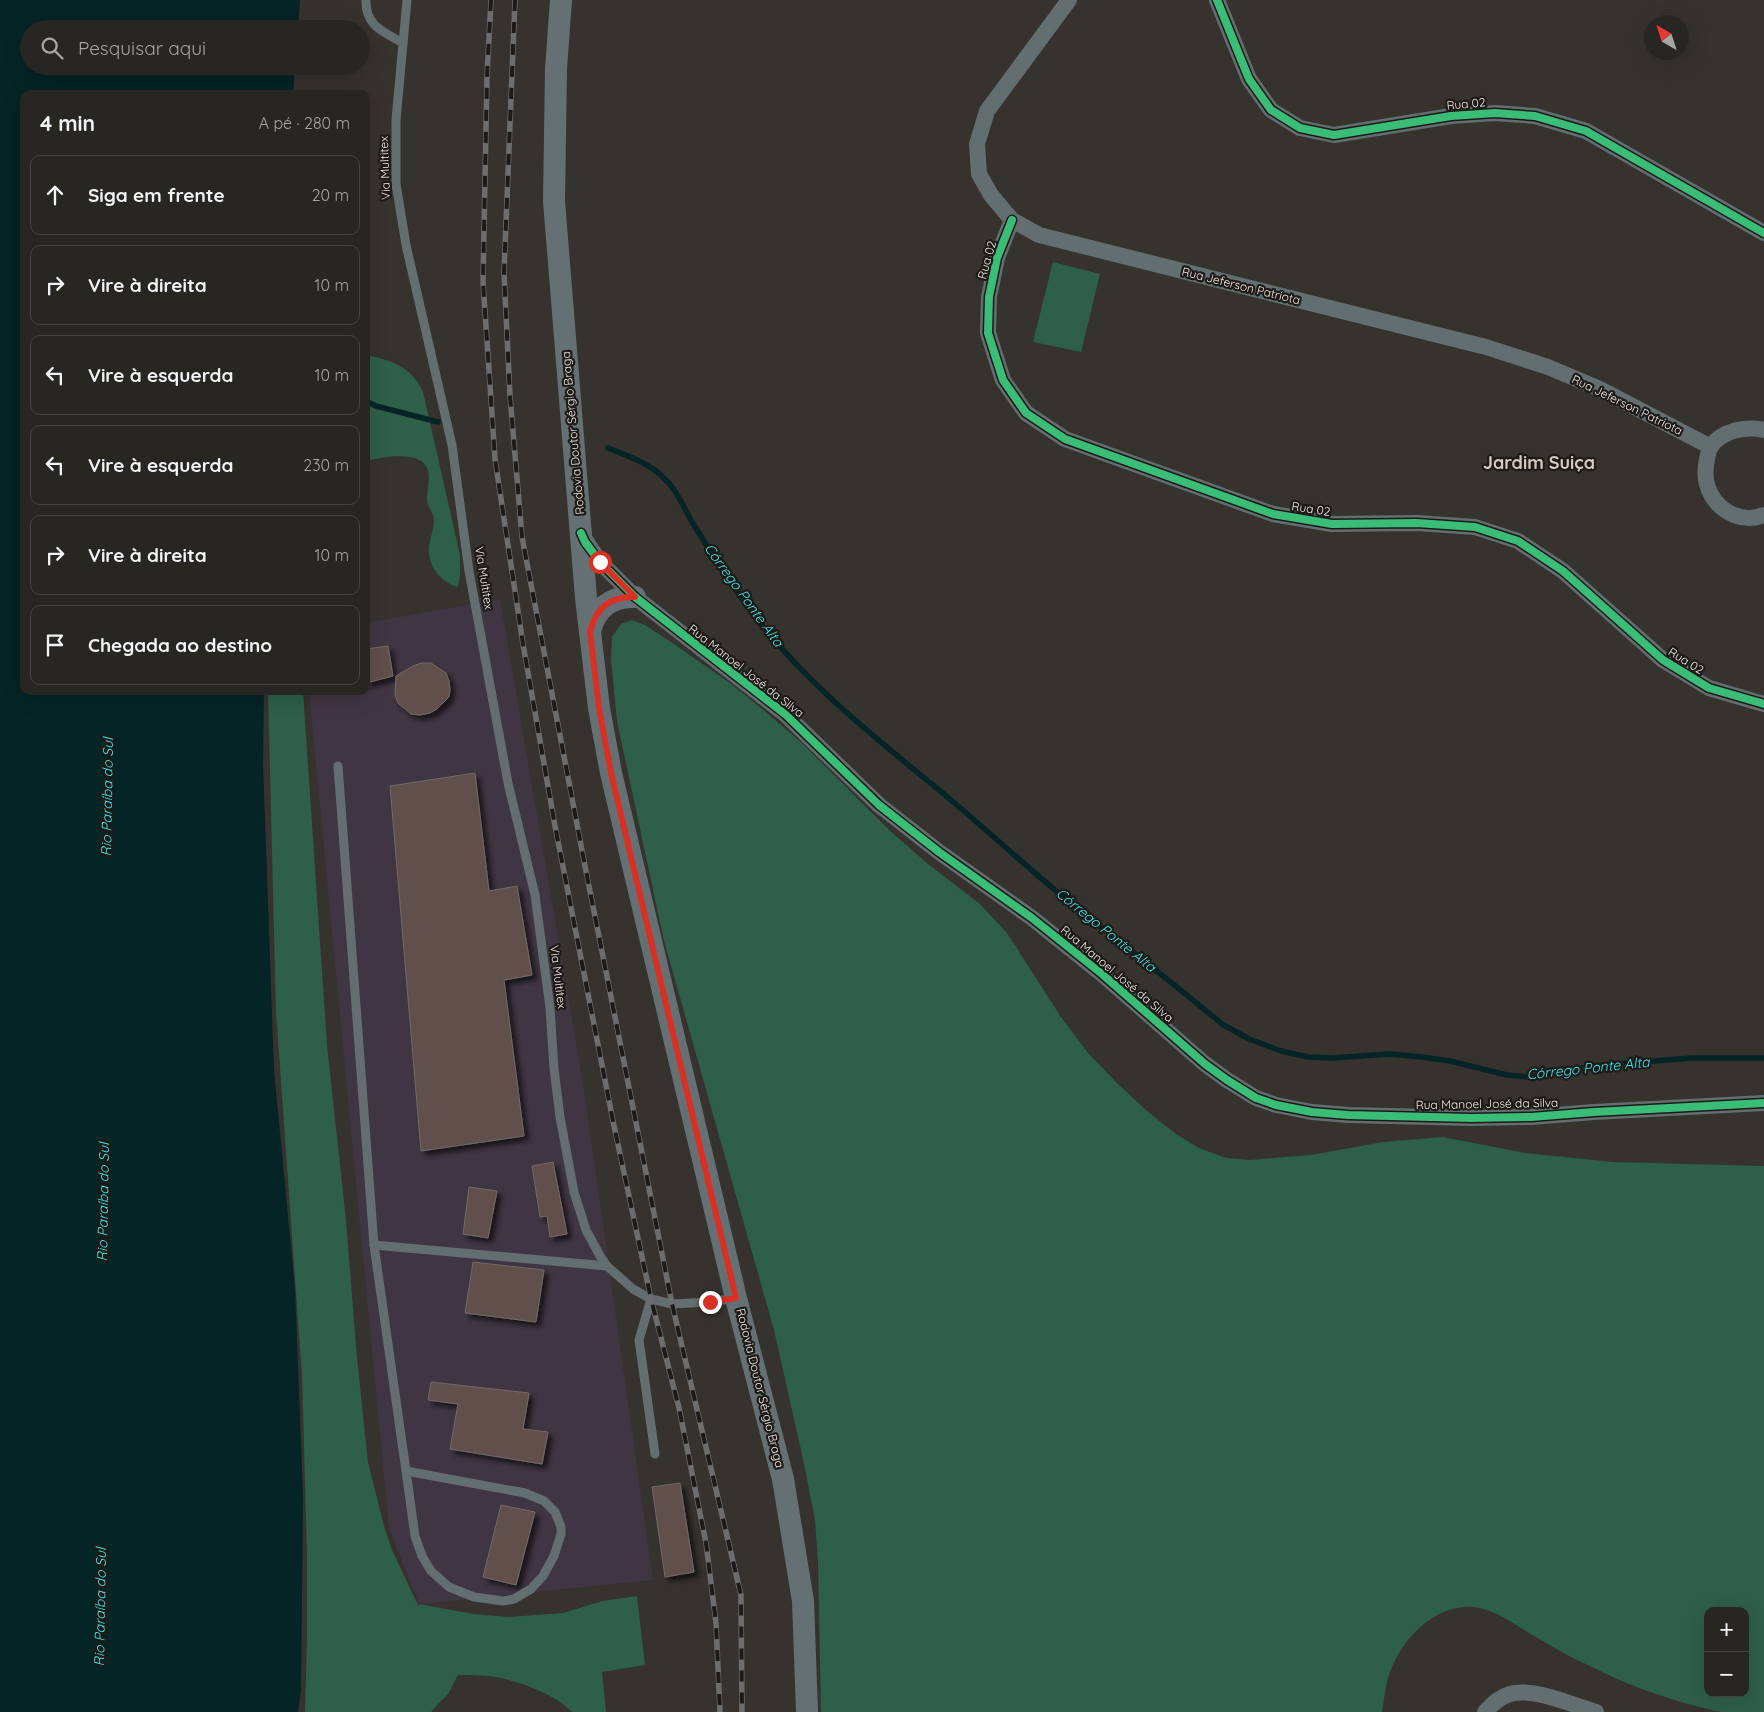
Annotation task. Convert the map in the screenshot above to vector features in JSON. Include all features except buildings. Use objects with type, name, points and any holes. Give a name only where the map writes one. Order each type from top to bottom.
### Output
[{"type":"main road","name":"Rodovia Doutor Sérgio Braga","points":[[561,0],[556,69],[554,201],[580,533],[599,708],[611,773],[736,1298],[783,1479],[796,1548],[803,1601],[808,1712]]},
{"type":"main road","points":[[590,632],[592,623],[599,611],[609,602],[622,597],[635,597]]},
{"type":"street","name":"Rua Jeferson Patriota","points":[[1069,0],[987,110],[977,144],[979,174],[991,195],[1012,220],[1038,235],[1494,350],[1600,388],[1711,447]]},
{"type":"street","name":"Rua 02","points":[[1217,0],[1249,79],[1271,110],[1300,128],[1334,135],[1451,116],[1495,113],[1535,116],[1586,131],[1764,233]]},
{"type":"street","name":"Rua 02","points":[[1012,220],[993,278],[989,297],[988,333],[1003,380],[1026,413],[1065,439],[1273,514],[1332,524],[1417,523],[1475,527],[1518,541],[1563,571],[1663,660],[1709,688],[1764,704]]},
{"type":"street","points":[[1764,430],[1752,427],[1738,429],[1724,435],[1711,447],[1705,474],[1708,489],[1715,502],[1727,512],[1741,517],[1756,518],[1764,516]]},
{"type":"street","name":"Rua Manoel José da Silva","points":[[580,533],[600,562],[635,597],[785,714],[879,806],[1032,918],[1102,974],[1205,1064],[1256,1098],[1276,1105],[1312,1112],[1348,1115],[1472,1118],[1530,1117],[1764,1103]]},
{"type":"street","points":[[1485,1712],[1498,1700],[1518,1692],[1540,1695],[1596,1712]]},
{"type":"lane","points":[[366,0],[366,8],[370,20]]},
{"type":"lane","name":"Via Multitex","points":[[407,0],[396,120],[396,184],[406,245],[452,445],[470,571],[508,784],[534,895],[550,1008],[554,1069],[560,1117],[574,1192],[586,1230],[607,1266],[624,1282],[652,1300]]},
{"type":"lane","points":[[370,20],[375,26],[403,43]]},
{"type":"lane","points":[[338,766],[374,1245],[406,1470],[418,1546],[431,1571],[449,1587],[474,1598],[503,1601],[523,1595],[543,1576],[556,1551],[561,1534],[561,1527],[555,1512],[544,1502],[525,1494],[406,1470]]},
{"type":"lane","points":[[374,1245],[607,1266]]},
{"type":"lane","points":[[656,1454],[639,1340],[652,1300],[672,1304],[710,1302],[736,1298]]},
{"type":"shaded area","points":[[500,599],[583,1083],[653,1580],[419,1604],[389,1528],[309,695],[370,695],[370,622]]},
{"type":"green space","points":[[1053,262],[1100,274],[1081,352],[1033,342]]},
{"type":"green space","points":[[370,356],[393,362],[400,366],[413,376],[423,392],[460,555],[458,587],[446,582],[436,572],[430,560],[429,547],[434,520],[427,502],[429,479],[427,468],[423,462],[408,457],[370,460]]},
{"type":"green space","points":[[632,620],[645,625],[730,683],[802,743],[889,830],[928,864],[980,904],[1007,933],[1061,1017],[1088,1053],[1147,1111],[1176,1134],[1199,1148],[1226,1158],[1250,1160],[1311,1155],[1383,1142],[1443,1137],[1525,1153],[1613,1162],[1764,1166],[1764,1712],[1719,1712],[1655,1694],[1576,1660],[1493,1612],[1474,1607],[1464,1607],[1438,1615],[1426,1622],[1407,1642],[1399,1653],[1388,1678],[1382,1712],[821,1712],[818,1561],[815,1520],[774,1330],[664,941],[617,721],[611,660],[612,637],[621,624]]},
{"type":"green space","points":[[268,695],[303,695],[327,1045],[346,1220],[357,1358],[368,1462],[384,1526],[392,1550],[419,1607],[419,1604],[473,1614],[509,1617],[563,1613],[602,1601],[637,1596],[645,1665],[602,1672],[606,1712],[572,1712],[557,1700],[539,1690],[519,1683],[490,1676],[458,1675],[448,1694],[431,1712],[305,1712],[307,1554],[302,1376],[276,1012]]},
{"type":"water","name":"Rio Paraíba do Sul","points":[[0,0],[300,0],[299,20],[20,20],[20,75],[294,75],[293,90],[20,90],[20,695],[264,695],[263,763],[274,1070],[295,1289],[303,1497],[301,1689],[298,1712],[0,1712]]},
{"type":"waterway","points":[[370,403],[438,422]]},
{"type":"waterway","name":"Córrego Ponte Alta","points":[[608,448],[645,464],[669,483],[715,559],[753,614],[774,640],[820,688],[1055,890],[1222,1024],[1249,1039],[1281,1051],[1308,1057],[1331,1058],[1390,1054],[1450,1061],[1507,1075],[1528,1077],[1602,1065],[1692,1058],[1764,1058]]},
{"type":"railway","points":[[491,0],[487,76],[483,282],[495,459],[523,644],[555,826],[613,1121],[651,1299],[679,1408],[706,1543],[716,1623],[720,1712]]},
{"type":"railway","points":[[515,0],[504,273],[510,396],[522,537],[672,1304],[741,1595],[742,1712]]},
{"type":"cycle path","points":[[1217,0],[1249,79],[1271,110],[1300,128],[1334,135],[1451,116],[1495,113],[1535,116],[1586,131],[1764,233]]},
{"type":"cycle path","points":[[1012,220],[997,258],[989,297],[988,333],[1003,380],[1026,413],[1065,439],[1273,514],[1332,524],[1417,523],[1475,527],[1518,541],[1563,571],[1663,660],[1709,688],[1764,704]]},
{"type":"cycle path","points":[[581,533],[585,542],[600,562],[635,597],[785,714],[879,805],[939,852],[1032,918],[1102,974],[1205,1064],[1256,1098],[1276,1105],[1312,1112],[1348,1115],[1472,1118],[1531,1117],[1764,1103]]},
{"type":"district","name":"Jardim Suiça","points":[[1539,463]]},
{"type":"route","points":[[600,562],[635,597],[616,598],[609,602],[595,617],[590,632],[599,708],[611,773],[736,1298],[710,1302]]}]
